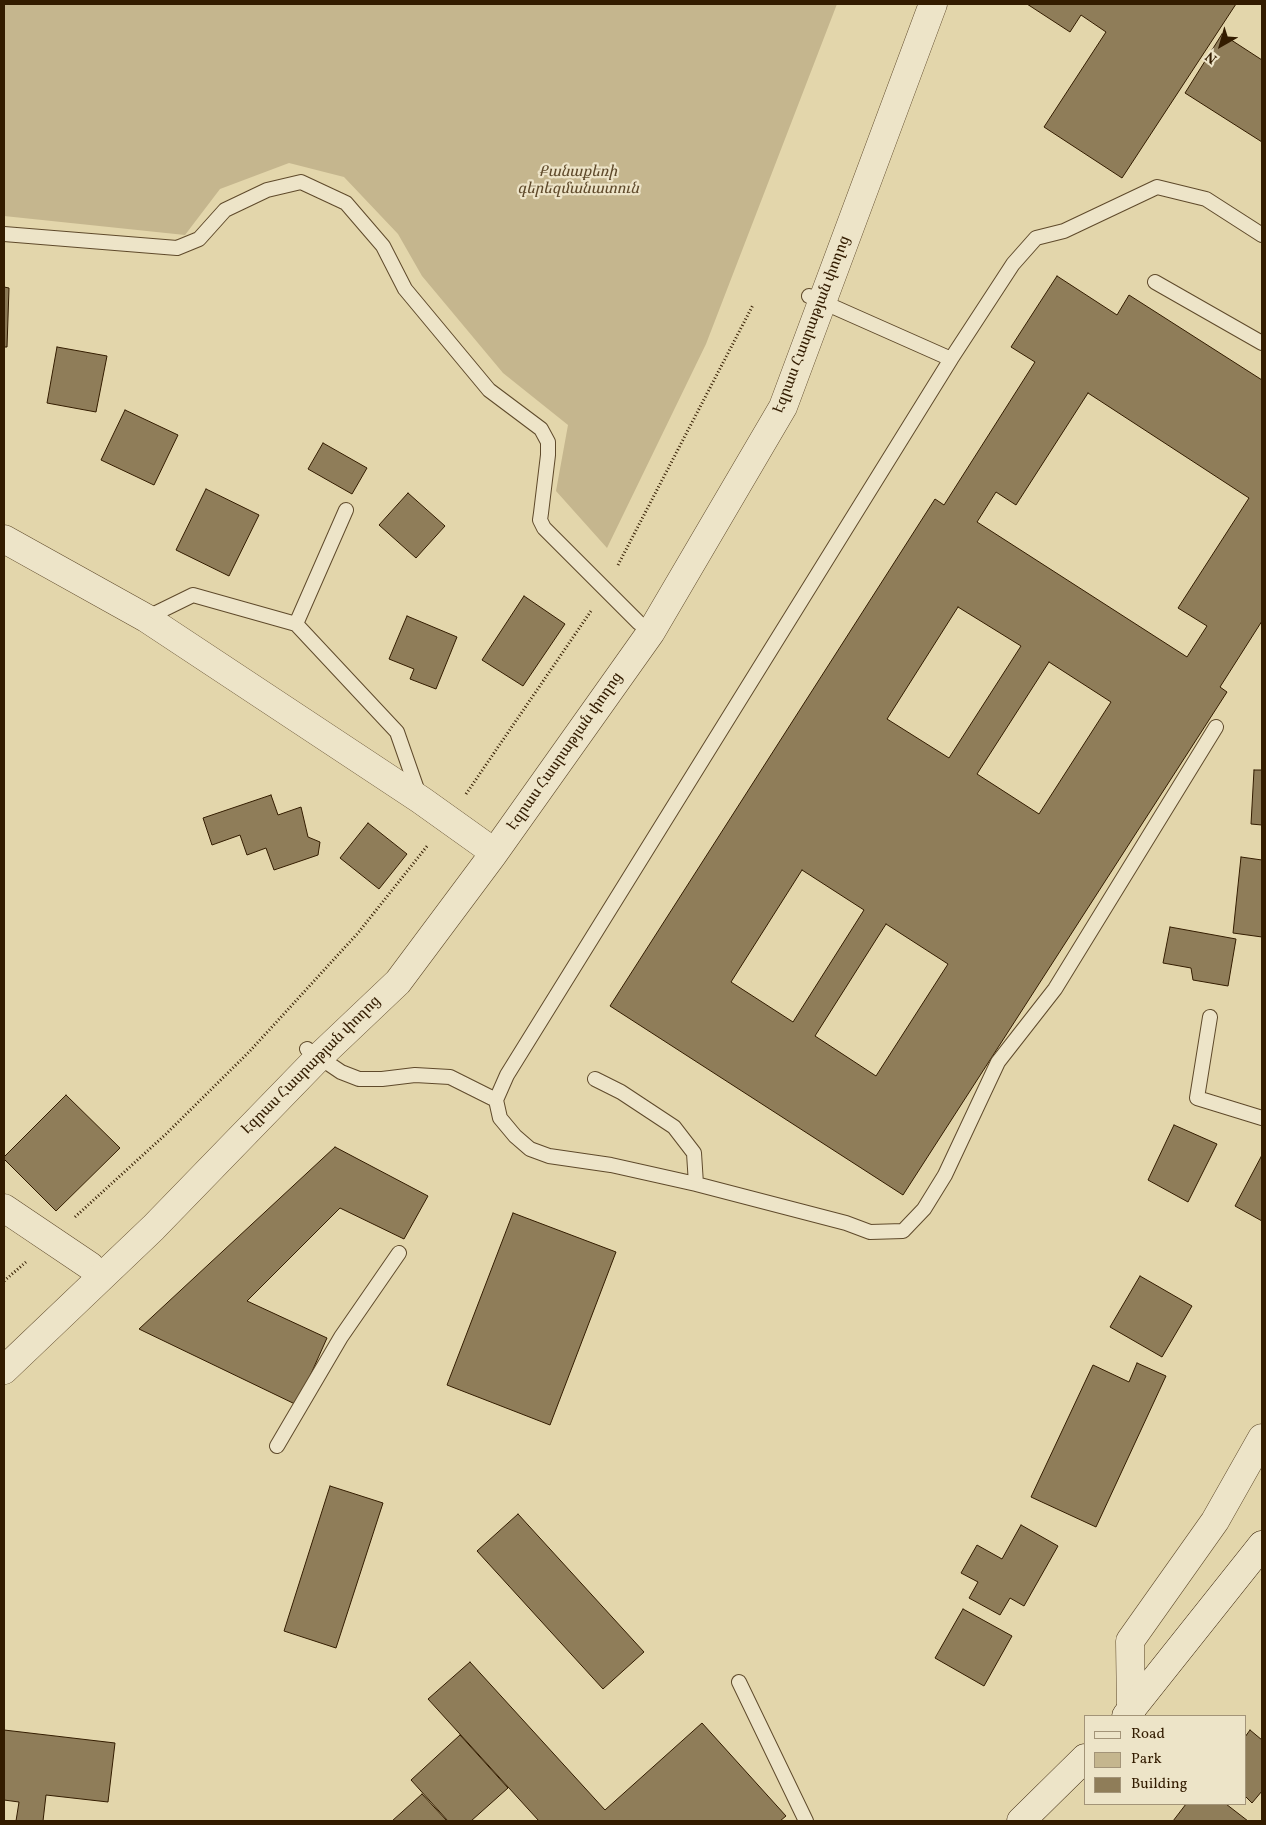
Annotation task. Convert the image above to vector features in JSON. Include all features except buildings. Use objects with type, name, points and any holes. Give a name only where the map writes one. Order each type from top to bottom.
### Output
[{"type":"street","name":"Էզրաս Հասրաթյան փողոց","points":[[4,1351],[313,1053],[398,982],[492,856],[651,632],[783,407],[816,299],[918,4]]},
{"type":"street","name":"Էզրաս Հասրաթյան փողոց","points":[[4,1370],[153,1228],[384,973],[484,845],[639,623],[769,404],[816,299],[933,4]]},
{"type":"street","points":[[4,539],[146,618],[421,800],[484,845]]},
{"type":"street","points":[[4,1208],[90,1266]]},
{"type":"street","points":[[1129,1714],[1130,1642],[1215,1521],[1262,1438]]},
{"type":"street","points":[[1129,1714],[1262,1545]]},
{"type":"street","points":[[1021,1821],[1084,1759]]},
{"type":"lane","points":[[4,234],[177,248],[199,239],[225,210],[267,190],[301,182],[346,203],[383,246],[404,289],[489,390],[540,429],[548,442],[540,513],[540,520],[544,528],[639,623]]},
{"type":"lane","points":[[1216,727],[1055,989],[998,1062],[945,1175],[924,1209],[903,1231],[870,1232],[846,1222],[696,1184],[611,1165],[549,1156],[530,1149],[515,1136],[500,1118],[496,1100],[507,1075],[951,359],[1013,264],[1036,238],[1064,231],[1158,187],[1206,199],[1262,235]]},
{"type":"lane","points":[[1156,282],[1262,343]]},
{"type":"lane","points":[[816,299],[951,359]]},
{"type":"lane","points":[[296,624],[346,510]]},
{"type":"lane","points":[[146,618],[193,595],[296,624],[397,732],[421,800]]},
{"type":"lane","points":[[1210,1016],[1197,1098],[1262,1118]]},
{"type":"lane","points":[[313,1053],[341,1072],[359,1079],[382,1079],[415,1075],[450,1077],[496,1100]]},
{"type":"lane","points":[[595,1079],[621,1092],[674,1127],[694,1153],[696,1184]]},
{"type":"lane","points":[[277,1446],[341,1337],[399,1253]]},
{"type":"lane","points":[[739,1682],[806,1821]]},
{"type":"green space","name":"Քանաքեռի գերեզմանատուն","points":[[4,4],[837,4],[706,344],[607,548],[556,491],[568,425],[503,373],[422,276],[398,234],[344,177],[289,163],[220,189],[185,235],[4,216]]}]
